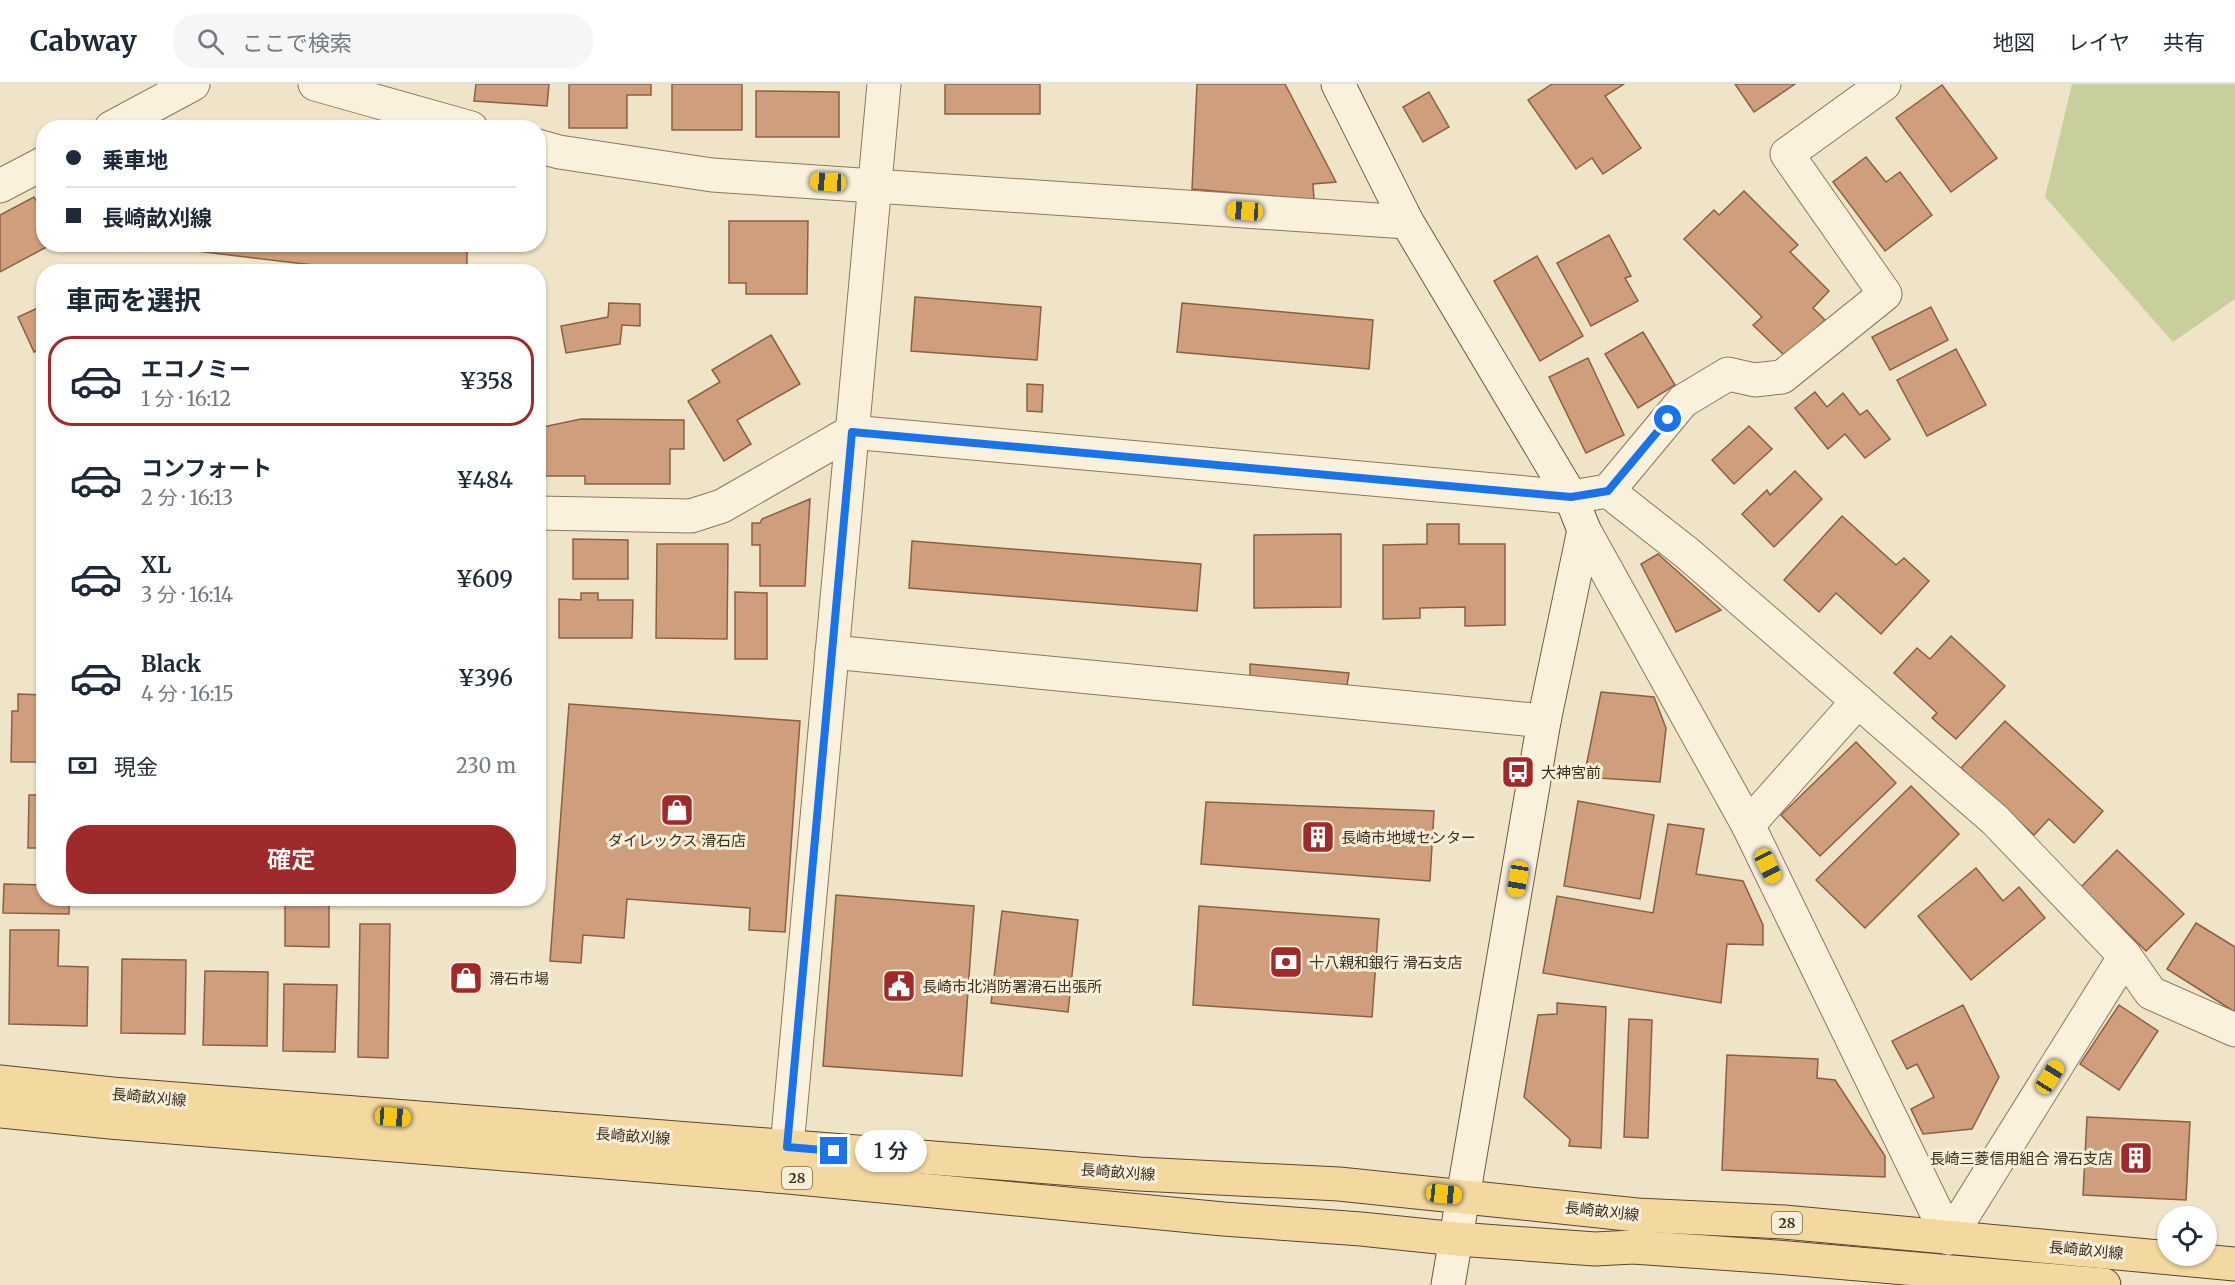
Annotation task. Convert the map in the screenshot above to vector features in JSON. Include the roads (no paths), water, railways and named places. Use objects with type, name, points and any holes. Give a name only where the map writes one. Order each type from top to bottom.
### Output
[{"type":"main road","name":"長崎畝刈線","points":[[0,1082],[123,1095],[1139,1174],[1339,1184],[1637,1215],[1784,1222],[2235,1264]]},
{"type":"main road","name":"長崎畝刈線","points":[[0,1111],[776,1176],[1457,1239],[1595,1249],[1633,1246],[2103,1285]]},
{"type":"street","points":[[126,120],[193,84]]},
{"type":"street","points":[[315,84],[443,120]]},
{"type":"street","points":[[787,1147],[884,84]]},
{"type":"street","points":[[1338,84],[1407,222],[1571,497],[1584,530],[1748,825],[1949,1238]]},
{"type":"street","points":[[546,513],[691,516],[722,506],[852,432],[1571,497],[1608,491],[1683,401],[1728,374],[1755,380],[1782,377],[1885,294],[1787,154],[1884,84]]},
{"type":"street","points":[[546,148],[712,176],[1407,222]]},
{"type":"street","points":[[0,186],[36,167]]},
{"type":"street","points":[[1608,491],[1686,553],[1995,820],[2125,956],[2151,993],[2235,1030]]},
{"type":"street","points":[[1448,1285],[1465,1196],[1544,721],[1584,530]]},
{"type":"street","points":[[832,652],[1544,721]]},
{"type":"street","points":[[1748,825],[1858,700]]},
{"type":"street","points":[[1949,1238],[2125,956]]},
{"type":"place","name":"大神宮前","points":[[1518,772]]},
{"type":"place","name":"ダイレックス 滑石店","points":[[677,810]]},
{"type":"place","name":"長崎市地域センター","points":[[1318,837]]},
{"type":"place","name":"十八親和銀行 滑石支店","points":[[1286,962]]},
{"type":"place","name":"滑石市場","points":[[466,978]]},
{"type":"place","name":"長崎市北消防署滑石出張所","points":[[899,986]]},
{"type":"place","name":"長崎三菱信用組合 滑石支店","points":[[2136,1158]]}]
